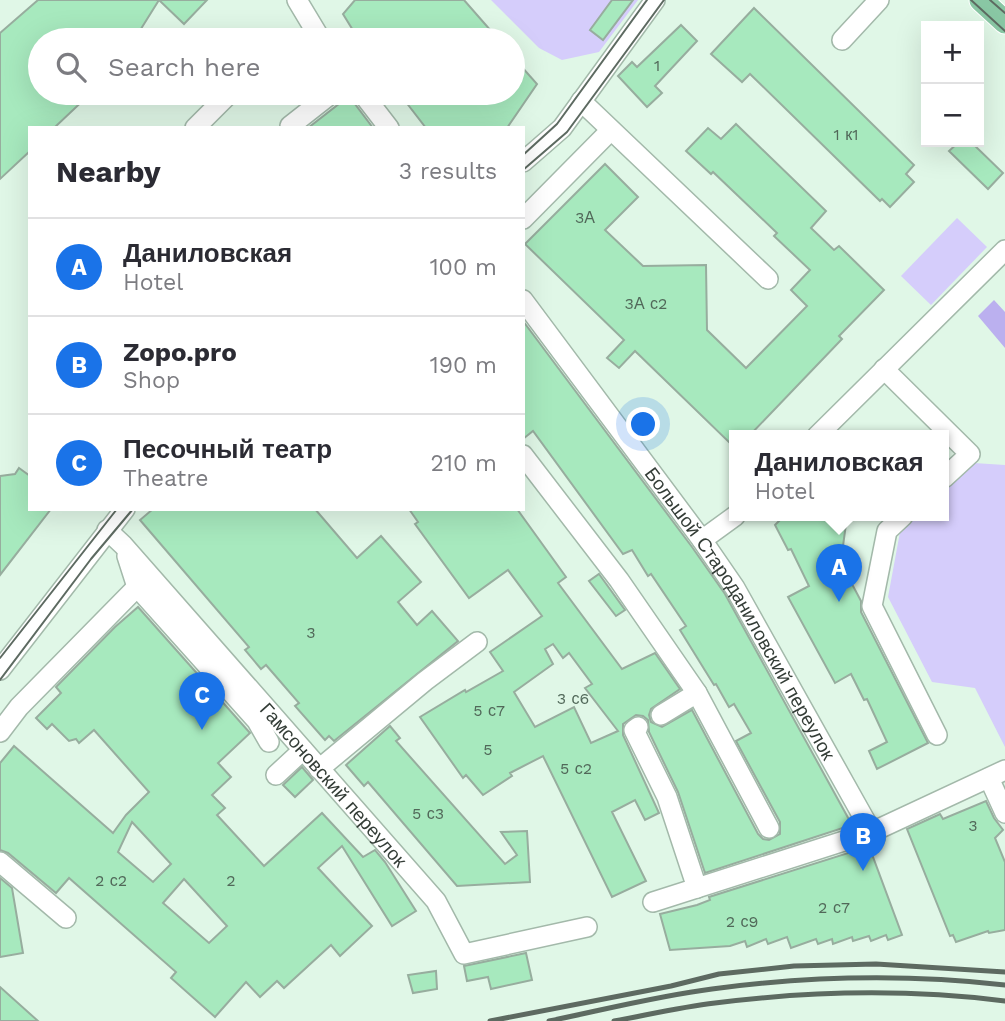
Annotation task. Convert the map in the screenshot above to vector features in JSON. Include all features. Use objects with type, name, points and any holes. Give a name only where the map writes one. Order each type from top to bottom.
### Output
[{"type":"main road","points":[[981,0],[1003,17]]},
{"type":"street","points":[[525,160],[562,128],[655,0]]},
{"type":"street","points":[[842,40],[880,0]]},
{"type":"street","points":[[300,6],[314,28]]},
{"type":"street","points":[[581,101],[768,279]]},
{"type":"street","points":[[197,126],[218,105]]},
{"type":"street","points":[[290,126],[317,105]]},
{"type":"street","points":[[371,105],[387,126]]},
{"type":"street","points":[[525,217],[611,130]]},
{"type":"street","points":[[823,430],[1005,250]]},
{"type":"street","name":"Большой Староданиловский переулок","points":[[525,303],[735,587],[874,835]]},
{"type":"street","points":[[884,369],[974,450],[949,473]]},
{"type":"street","points":[[525,457],[619,580],[697,693],[769,828]]},
{"type":"street","points":[[0,670],[123,511]]},
{"type":"street","points":[[702,540],[729,520]]},
{"type":"street","points":[[898,521],[887,531],[872,606],[937,735]]},
{"type":"street","name":"Гамсоновский переулок","points":[[107,530],[436,901],[464,954],[587,927]]},
{"type":"street","points":[[123,545],[137,587],[257,721],[269,742]]},
{"type":"street","points":[[0,732],[19,707],[137,587]]},
{"type":"street","points":[[319,769],[425,681],[477,642]]},
{"type":"street","points":[[661,715],[697,693]]},
{"type":"street","points":[[638,727],[634,730],[667,797],[697,888]]},
{"type":"street","points":[[276,775],[303,750]]},
{"type":"street","points":[[653,902],[874,835],[933,795],[997,774],[1005,813]]},
{"type":"street","points":[[0,862],[66,918]]},
{"type":"shaded area","points":[[491,0],[638,0],[599,52],[562,60],[539,48],[525,34],[525,28],[519,28]]},
{"type":"shaded area","points":[[957,218],[987,247],[931,305],[901,276]]},
{"type":"shaded area","points":[[994,300],[1005,312],[1005,348],[978,316]]},
{"type":"shaded area","points":[[974,463],[1005,465],[1005,747],[975,688],[932,682],[888,597],[900,532],[912,521],[949,521],[949,486]]},
{"type":"building","points":[[38,0],[159,0],[142,28],[28,28],[28,105],[78,105],[56,126],[28,126],[28,153],[0,179],[0,33]]},
{"type":"building","points":[[159,0],[207,0],[184,24]]},
{"type":"building","points":[[355,0],[464,0],[488,28],[352,28],[343,14]]},
{"type":"building","points":[[612,0],[633,0],[603,40],[590,30]]},
{"type":"building","points":[[754,8],[914,165],[906,174],[914,182],[890,207],[882,199],[880,201],[750,74],[742,82],[711,54]]},
{"type":"building","points":[[681,25],[697,41],[655,86],[662,93],[647,107],[618,76],[632,62],[637,67]]},
{"type":"building","points":[[525,70],[537,84],[525,102]]},
{"type":"building","points":[[337,105],[356,105],[372,126],[311,126]]},
{"type":"building","points":[[408,105],[523,105],[508,126],[424,126]]},
{"type":"building","points":[[736,124],[826,211],[811,228],[834,250],[839,246],[884,290],[839,336],[842,339],[755,430],[729,430],[729,442],[635,351],[619,368],[607,358],[624,340],[525,244],[605,164],[638,197],[605,230],[643,266],[706,265],[707,330],[746,368],[807,306],[791,290],[810,270],[774,236],[777,233],[713,172],[711,174],[686,151],[708,128],[721,139]]},
{"type":"building","points":[[953,147],[976,147],[1003,173],[988,189],[949,151]]},
{"type":"building","points":[[525,324],[725,594],[852,825],[705,873],[678,792],[649,732],[648,720],[636,715],[623,724],[623,735],[659,813],[645,820],[635,800],[612,812],[646,881],[612,897],[543,756],[510,773],[512,776],[483,795],[466,775],[463,778],[420,717],[503,671],[490,652],[542,616],[508,570],[469,598],[415,524],[418,522],[410,511],[518,511],[566,577],[558,583],[622,669],[655,653],[680,689],[651,709],[651,722],[662,727],[692,710],[758,834],[769,840],[780,834],[780,822],[736,741],[751,733],[734,704],[729,707],[716,684],[714,685],[680,630],[686,626],[651,574],[648,576],[632,550],[623,554],[533,431],[525,437]],"holes":[[[553,644],[563,658],[569,653],[592,684],[585,688],[618,731],[591,743],[574,707],[535,727],[514,692],[553,664],[545,649]]]},
{"type":"building","points":[[19,468],[28,475],[28,511],[49,511],[0,575],[0,476],[15,474]]},
{"type":"building","points":[[151,511],[317,511],[357,558],[381,536],[421,582],[398,602],[417,625],[432,611],[458,641],[334,741],[329,736],[325,740],[295,706],[299,703],[266,665],[261,669],[245,650],[249,647],[140,520]]},
{"type":"building","points":[[779,521],[843,521],[846,524],[843,546],[835,552],[861,601],[861,612],[928,743],[877,769],[869,751],[887,742],[867,699],[864,700],[851,674],[835,683],[788,597],[809,586],[791,549],[788,550],[775,525]]},
{"type":"building","points":[[599,574],[625,610],[616,616],[589,581]]},
{"type":"building","points":[[138,607],[250,733],[218,763],[231,777],[212,795],[225,808],[217,815],[264,866],[322,813],[363,857],[375,850],[416,911],[392,926],[342,846],[318,868],[372,926],[340,956],[331,945],[284,988],[277,981],[260,997],[246,982],[215,1017],[171,978],[176,972],[69,878],[56,893],[8,853],[0,850],[0,763],[14,746],[113,833],[126,815],[149,792],[94,730],[79,743],[76,739],[69,741],[52,724],[47,729],[36,718],[61,693],[56,687]],"holes":[[[132,822],[171,864],[153,882],[118,852]],[[184,879],[227,926],[209,943],[163,903]]]},
{"type":"building","points":[[390,726],[400,738],[396,741],[505,864],[517,855],[501,832],[527,831],[530,882],[457,886],[368,782],[364,786],[346,765]]},
{"type":"building","points":[[302,767],[313,780],[295,797],[283,785]]},
{"type":"building","points":[[986,801],[1003,830],[995,838],[1005,862],[1005,930],[988,931],[956,942],[953,935],[950,936],[907,829],[940,814],[943,819]]},
{"type":"building","points":[[867,847],[902,935],[888,940],[886,935],[871,941],[869,936],[853,941],[852,937],[833,944],[832,939],[818,944],[816,939],[791,948],[787,937],[768,944],[766,939],[747,947],[745,941],[730,946],[670,950],[660,914],[697,905],[710,900],[709,897]]},
{"type":"building","points":[[0,878],[12,888],[23,953],[0,957]]},
{"type":"building","points":[[526,953],[532,980],[491,989],[488,977],[467,981],[464,966]]},
{"type":"building","points":[[436,971],[437,989],[413,993],[408,975]]},
{"type":"building","points":[[0,987],[38,1021],[0,1021]]},
{"type":"tram line","points":[[525,153],[557,124],[647,0]]},
{"type":"tram line","points":[[525,168],[567,132],[664,0]]},
{"type":"tram line","points":[[971,0],[1005,31]]},
{"type":"tram line","points":[[990,0],[1005,13]]},
{"type":"tram line","points":[[0,658],[115,511]]},
{"type":"tram line","points":[[0,680],[91,559],[131,511]]},
{"type":"railway","points":[[490,1021],[671,986],[719,974],[794,966],[876,964],[1005,972]]},
{"type":"railway","points":[[549,1021],[691,992],[785,981],[895,978],[1005,985]]},
{"type":"railway","points":[[614,1021],[715,1003],[823,994],[896,993],[1005,1001]]},
{"type":"place","name":"Даниловская","points":[[839,602]]},
{"type":"place","name":"Песочный театр","points":[[202,730]]},
{"type":"place","name":"Zopo.pro","points":[[863,871]]}]
